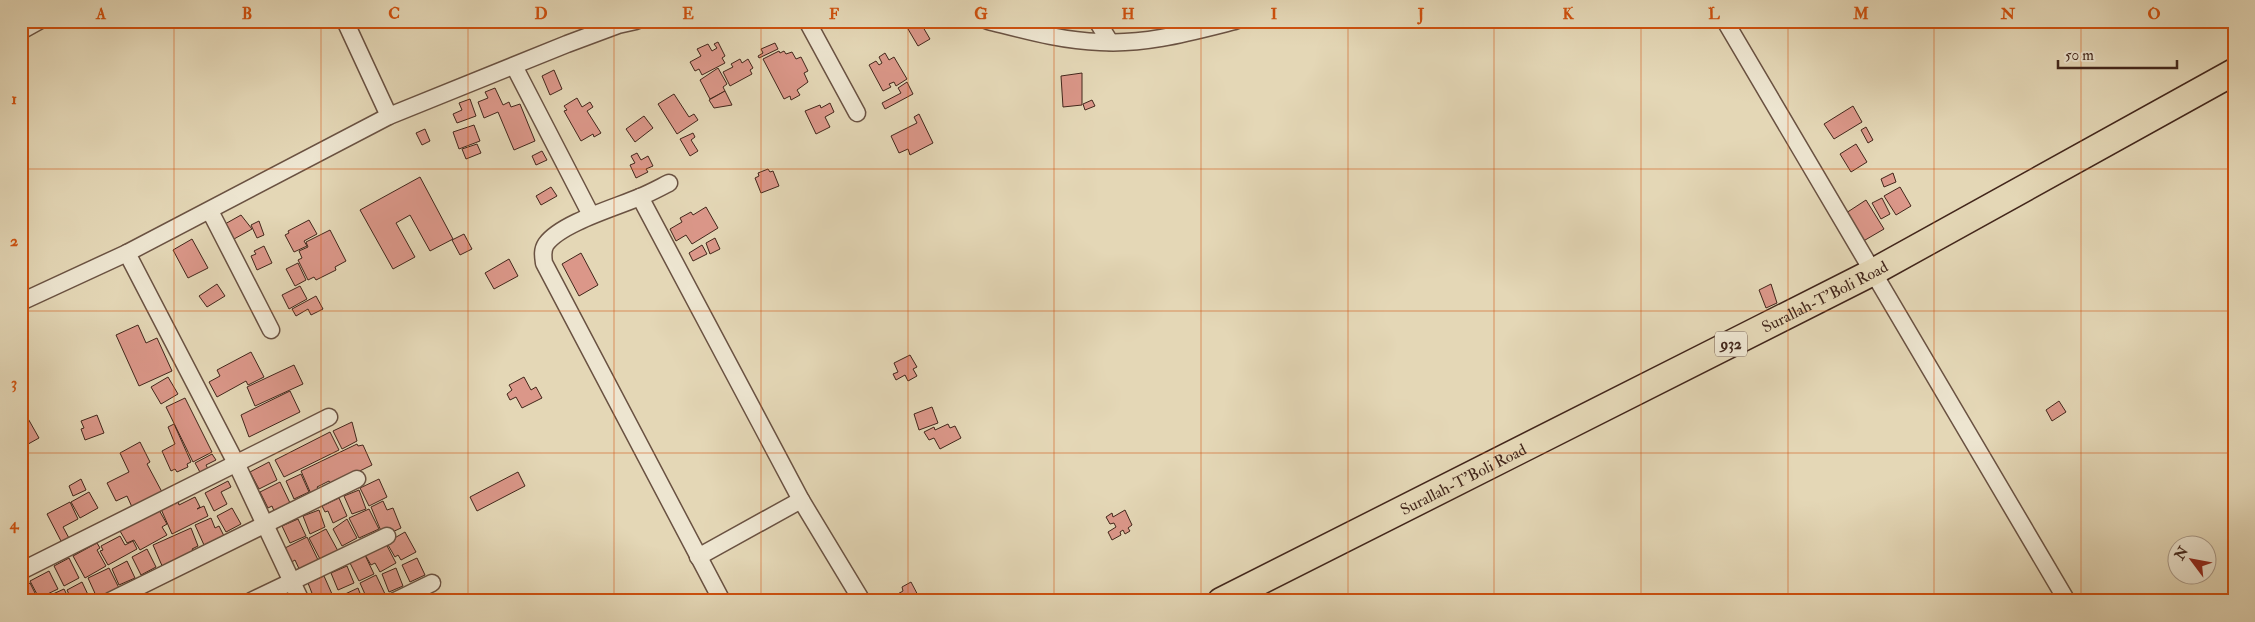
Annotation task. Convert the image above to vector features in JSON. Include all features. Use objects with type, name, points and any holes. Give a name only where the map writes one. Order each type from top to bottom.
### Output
[{"type":"main road","name":"Surallah-T'Boli Road","points":[[1221,601],[1873,272],[2234,72]]},
{"type":"street","points":[[21,31],[39,21]]},
{"type":"street","points":[[345,21],[389,116]]},
{"type":"street","points":[[21,302],[210,211],[389,116],[618,25],[636,21]]},
{"type":"street","points":[[807,21],[857,114]]},
{"type":"street","points":[[988,21],[1040,34],[1110,42],[1144,41],[1235,21]]},
{"type":"street","points":[[1097,21],[1110,42]]},
{"type":"street","points":[[1725,21],[2067,601]]},
{"type":"street","points":[[514,66],[592,215]]},
{"type":"street","points":[[668,183],[640,197],[592,215],[552,238],[544,249],[544,262],[722,601]]},
{"type":"street","points":[[640,197],[801,500],[862,601]]},
{"type":"street","points":[[210,211],[271,330]]},
{"type":"street","points":[[126,253],[236,463],[266,523],[301,601]]},
{"type":"street","points":[[21,571],[330,417]]},
{"type":"street","points":[[110,601],[357,479]]},
{"type":"street","points":[[698,557],[801,500]]},
{"type":"street","points":[[250,601],[387,536]]},
{"type":"street","points":[[394,601],[432,583]]},
{"type":"building","points":[[920,22],[930,39],[918,46],[908,29]]},
{"type":"building","points":[[718,42],[725,56],[722,58],[725,63],[702,75],[699,69],[695,71],[690,62],[701,56],[697,49],[708,44],[712,51],[717,48],[714,44]]},
{"type":"building","points":[[775,43],[778,49],[759,58],[758,56],[763,53],[761,49]]},
{"type":"building","points":[[779,51],[780,53],[784,51],[786,54],[792,52],[796,59],[801,57],[808,71],[804,73],[808,82],[797,90],[800,95],[791,100],[790,96],[784,99],[763,59]]},
{"type":"building","points":[[885,53],[889,60],[894,57],[907,79],[896,86],[894,82],[889,84],[891,87],[883,91],[869,65],[876,61],[879,65],[882,63],[879,57]]},
{"type":"building","points":[[740,59],[742,63],[748,59],[753,68],[750,70],[752,74],[730,86],[723,72],[733,67],[731,64]]},
{"type":"building","points":[[718,68],[727,84],[723,87],[725,91],[710,99],[700,80]]},
{"type":"building","points":[[554,70],[562,89],[550,95],[542,76]]},
{"type":"building","points":[[1082,73],[1082,105],[1063,107],[1061,76]]},
{"type":"building","points":[[907,82],[913,94],[885,109],[882,103],[901,93],[898,88]]},
{"type":"building","points":[[495,88],[503,105],[509,102],[511,107],[520,104],[535,141],[514,150],[498,112],[484,118],[478,102],[488,98],[485,92]]},
{"type":"building","points":[[725,91],[732,105],[714,108],[709,100]]},
{"type":"building","points":[[674,94],[689,117],[694,114],[698,120],[677,134],[658,104]]},
{"type":"building","points":[[577,98],[582,107],[590,102],[593,107],[587,111],[601,133],[594,137],[593,134],[581,141],[564,111],[567,110],[564,106]]},
{"type":"building","points":[[470,99],[476,116],[457,123],[453,114],[462,110],[459,103]]},
{"type":"building","points":[[1092,100],[1095,106],[1085,110],[1083,104]]},
{"type":"building","points":[[830,103],[834,112],[825,117],[830,127],[816,134],[805,111],[820,105],[821,108]]},
{"type":"building","points":[[1853,106],[1862,122],[1834,139],[1824,124]]},
{"type":"building","points":[[919,114],[933,143],[910,155],[908,149],[899,153],[891,136],[917,123],[914,117]]},
{"type":"building","points":[[644,116],[653,128],[635,142],[626,129]]},
{"type":"building","points":[[474,125],[480,141],[459,149],[453,132]]},
{"type":"building","points":[[1866,127],[1873,140],[1868,143],[1861,130]]},
{"type":"building","points":[[425,129],[430,141],[422,145],[416,133]]},
{"type":"building","points":[[693,133],[695,137],[691,140],[698,151],[690,156],[680,139]]},
{"type":"building","points":[[477,144],[481,153],[466,159],[462,149]]},
{"type":"building","points":[[1856,144],[1867,162],[1851,172],[1840,154]]},
{"type":"building","points":[[542,151],[547,160],[536,165],[532,156]]},
{"type":"building","points":[[637,153],[641,160],[648,156],[653,166],[646,169],[648,172],[636,178],[630,165],[635,163],[631,156]]},
{"type":"building","points":[[768,169],[770,172],[773,171],[779,186],[761,193],[755,178],[759,176],[758,173]]},
{"type":"building","points":[[1893,173],[1896,182],[1884,187],[1881,179]]},
{"type":"building","points":[[420,177],[453,239],[430,251],[410,215],[396,223],[415,257],[393,269],[360,210]]},
{"type":"building","points":[[551,187],[557,196],[541,205],[536,196]]},
{"type":"building","points":[[1900,187],[1911,206],[1896,215],[1884,196]]},
{"type":"building","points":[[1882,198],[1890,214],[1881,219],[1872,203]]},
{"type":"building","points":[[1866,200],[1884,229],[1860,243],[1843,215]]},
{"type":"building","points":[[706,207],[718,228],[692,244],[686,235],[676,241],[670,229],[682,222],[680,218],[691,212],[693,215]]},
{"type":"building","points":[[241,215],[252,229],[234,239],[225,224]]},
{"type":"building","points":[[309,220],[317,234],[304,241],[307,246],[294,252],[285,235],[289,233],[288,231]]},
{"type":"building","points":[[259,221],[264,235],[257,238],[251,225]]},
{"type":"building","points":[[330,230],[346,261],[335,267],[336,270],[316,280],[314,277],[308,280],[298,260],[302,258],[299,251],[308,247],[306,242]]},
{"type":"building","points":[[464,234],[472,249],[460,255],[452,240]]},
{"type":"building","points":[[715,238],[720,249],[710,254],[706,243]]},
{"type":"building","points":[[192,239],[208,268],[188,278],[173,250]]},
{"type":"building","points":[[702,245],[707,254],[693,261],[689,253]]},
{"type":"building","points":[[264,246],[272,263],[257,270],[251,256],[256,254],[254,251]]},
{"type":"building","points":[[581,253],[598,285],[579,296],[562,264]]},
{"type":"building","points":[[509,259],[518,276],[494,289],[485,273]]},
{"type":"building","points":[[298,263],[306,280],[295,286],[286,269]]},
{"type":"building","points":[[217,284],[225,296],[207,307],[199,296]]},
{"type":"building","points":[[1771,284],[1777,303],[1766,308],[1759,290]]},
{"type":"building","points":[[300,286],[307,299],[289,309],[282,295]]},
{"type":"building","points":[[316,296],[323,309],[311,315],[308,309],[296,316],[292,309]]},
{"type":"building","points":[[138,325],[146,343],[157,338],[172,371],[139,386],[116,335]]},
{"type":"building","points":[[251,352],[264,377],[248,385],[246,381],[217,397],[209,382],[220,376],[217,370]]},
{"type":"building","points":[[910,355],[917,367],[913,369],[917,376],[908,381],[905,375],[896,380],[893,374],[898,372],[894,363]]},
{"type":"building","points":[[294,365],[303,384],[255,406],[247,387]]},
{"type":"building","points":[[168,377],[178,394],[161,404],[151,387]]},
{"type":"building","points":[[524,377],[531,390],[536,387],[542,398],[522,408],[516,397],[510,400],[507,394],[512,390],[509,385]]},
{"type":"building","points":[[290,391],[300,412],[249,437],[241,415]]},
{"type":"building","points":[[185,398],[212,452],[193,462],[166,407]]},
{"type":"building","points":[[2059,401],[2066,412],[2052,421],[2046,410]]},
{"type":"building","points":[[932,407],[938,423],[919,430],[914,414]]},
{"type":"building","points":[[26,415],[39,438],[21,448],[21,418]]},
{"type":"building","points":[[97,415],[104,433],[85,440],[81,429],[84,428],[81,421]]},
{"type":"building","points":[[352,422],[357,441],[342,449],[333,431]]},
{"type":"building","points":[[174,424],[191,462],[187,464],[188,467],[177,472],[175,469],[171,471],[162,451],[175,444],[168,427]]},
{"type":"building","points":[[948,424],[950,428],[955,426],[961,438],[940,449],[934,438],[929,440],[924,432],[934,427],[935,430]]},
{"type":"building","points":[[330,432],[339,450],[284,477],[275,460]]},
{"type":"building","points":[[140,442],[150,462],[147,464],[162,492],[132,507],[127,496],[116,501],[107,483],[129,472],[120,453]]},
{"type":"building","points":[[357,444],[358,446],[363,445],[372,465],[331,485],[329,481],[317,487],[319,490],[311,494],[301,471]]},
{"type":"building","points":[[212,454],[216,460],[206,465],[209,471],[201,474],[195,463]]},
{"type":"building","points":[[269,462],[277,480],[259,489],[250,472]]},
{"type":"building","points":[[518,472],[525,486],[477,511],[470,497]]},
{"type":"building","points":[[301,474],[309,492],[294,499],[286,481]]},
{"type":"building","points":[[81,479],[86,490],[73,496],[69,486]]},
{"type":"building","points":[[379,479],[387,497],[369,506],[360,488]]},
{"type":"building","points":[[228,481],[231,487],[221,492],[227,504],[214,511],[205,493]]},
{"type":"building","points":[[280,482],[290,503],[274,511],[272,506],[268,508],[260,492]]},
{"type":"building","points":[[359,490],[366,509],[352,514],[344,496]]},
{"type":"building","points":[[89,492],[98,508],[80,518],[71,502]]},
{"type":"building","points":[[195,497],[200,507],[197,509],[204,506],[208,516],[172,534],[161,509],[178,501],[179,505]]},
{"type":"building","points":[[339,498],[347,516],[333,523],[328,511],[325,512],[322,506]]},
{"type":"building","points":[[383,501],[387,510],[393,508],[401,528],[390,533],[381,531],[371,507]]},
{"type":"building","points":[[70,502],[78,519],[63,527],[70,540],[62,543],[47,514]]},
{"type":"building","points":[[232,508],[241,524],[226,532],[217,516]]},
{"type":"building","points":[[369,509],[379,529],[359,538],[349,518]]},
{"type":"building","points":[[159,510],[167,524],[162,527],[167,535],[140,550],[134,540],[127,543],[120,531]]},
{"type":"building","points":[[319,510],[325,527],[310,534],[303,516]]},
{"type":"building","points":[[1125,510],[1132,525],[1128,528],[1130,531],[1125,534],[1123,530],[1120,532],[1121,535],[1112,540],[1108,532],[1116,527],[1114,523],[1110,524],[1106,517],[1112,513],[1113,517]]},
{"type":"building","points":[[211,518],[215,528],[219,526],[224,536],[204,545],[195,525]]},
{"type":"building","points":[[298,519],[306,536],[290,543],[282,526]]},
{"type":"building","points":[[347,519],[357,538],[342,546],[333,529]]},
{"type":"building","points":[[191,528],[198,546],[192,549],[194,552],[163,568],[153,545]]},
{"type":"building","points":[[326,529],[338,551],[321,561],[309,538]]},
{"type":"building","points":[[405,532],[416,552],[401,560],[398,555],[395,557],[388,545],[392,543],[391,540]]},
{"type":"building","points":[[120,536],[125,545],[133,541],[137,549],[108,565],[100,551],[103,550],[101,546]]},
{"type":"building","points":[[307,537],[319,562],[300,571],[295,560],[290,563],[283,549]]},
{"type":"building","points":[[385,542],[396,563],[380,572],[375,563],[371,565],[364,553]]},
{"type":"building","points":[[97,543],[100,548],[97,550],[106,566],[85,578],[73,556]]},
{"type":"building","points":[[147,549],[156,567],[141,575],[132,557]]},
{"type":"building","points":[[364,553],[374,574],[359,581],[349,561]]},
{"type":"building","points":[[69,558],[79,578],[64,586],[54,566]]},
{"type":"building","points":[[417,558],[425,575],[410,582],[402,565]]},
{"type":"building","points":[[127,561],[135,578],[119,585],[112,569]]},
{"type":"building","points":[[347,566],[354,583],[338,590],[331,573]]},
{"type":"building","points":[[109,568],[120,590],[98,600],[88,578]]},
{"type":"building","points":[[396,568],[403,586],[389,592],[382,574]]},
{"type":"building","points":[[49,571],[58,589],[39,598],[30,581]]},
{"type":"building","points":[[376,575],[385,594],[368,601],[360,583]]},
{"type":"building","points":[[324,576],[332,594],[315,601],[308,583]]},
{"type":"building","points":[[82,582],[91,601],[72,601],[67,590]]},
{"type":"building","points":[[911,582],[921,601],[885,601],[903,591],[902,587]]},
{"type":"building","points":[[30,583],[38,599],[21,601],[21,587]]},
{"type":"building","points":[[358,588],[363,601],[345,601],[343,595]]},
{"type":"building","points":[[64,589],[70,601],[45,601],[44,598]]}]
